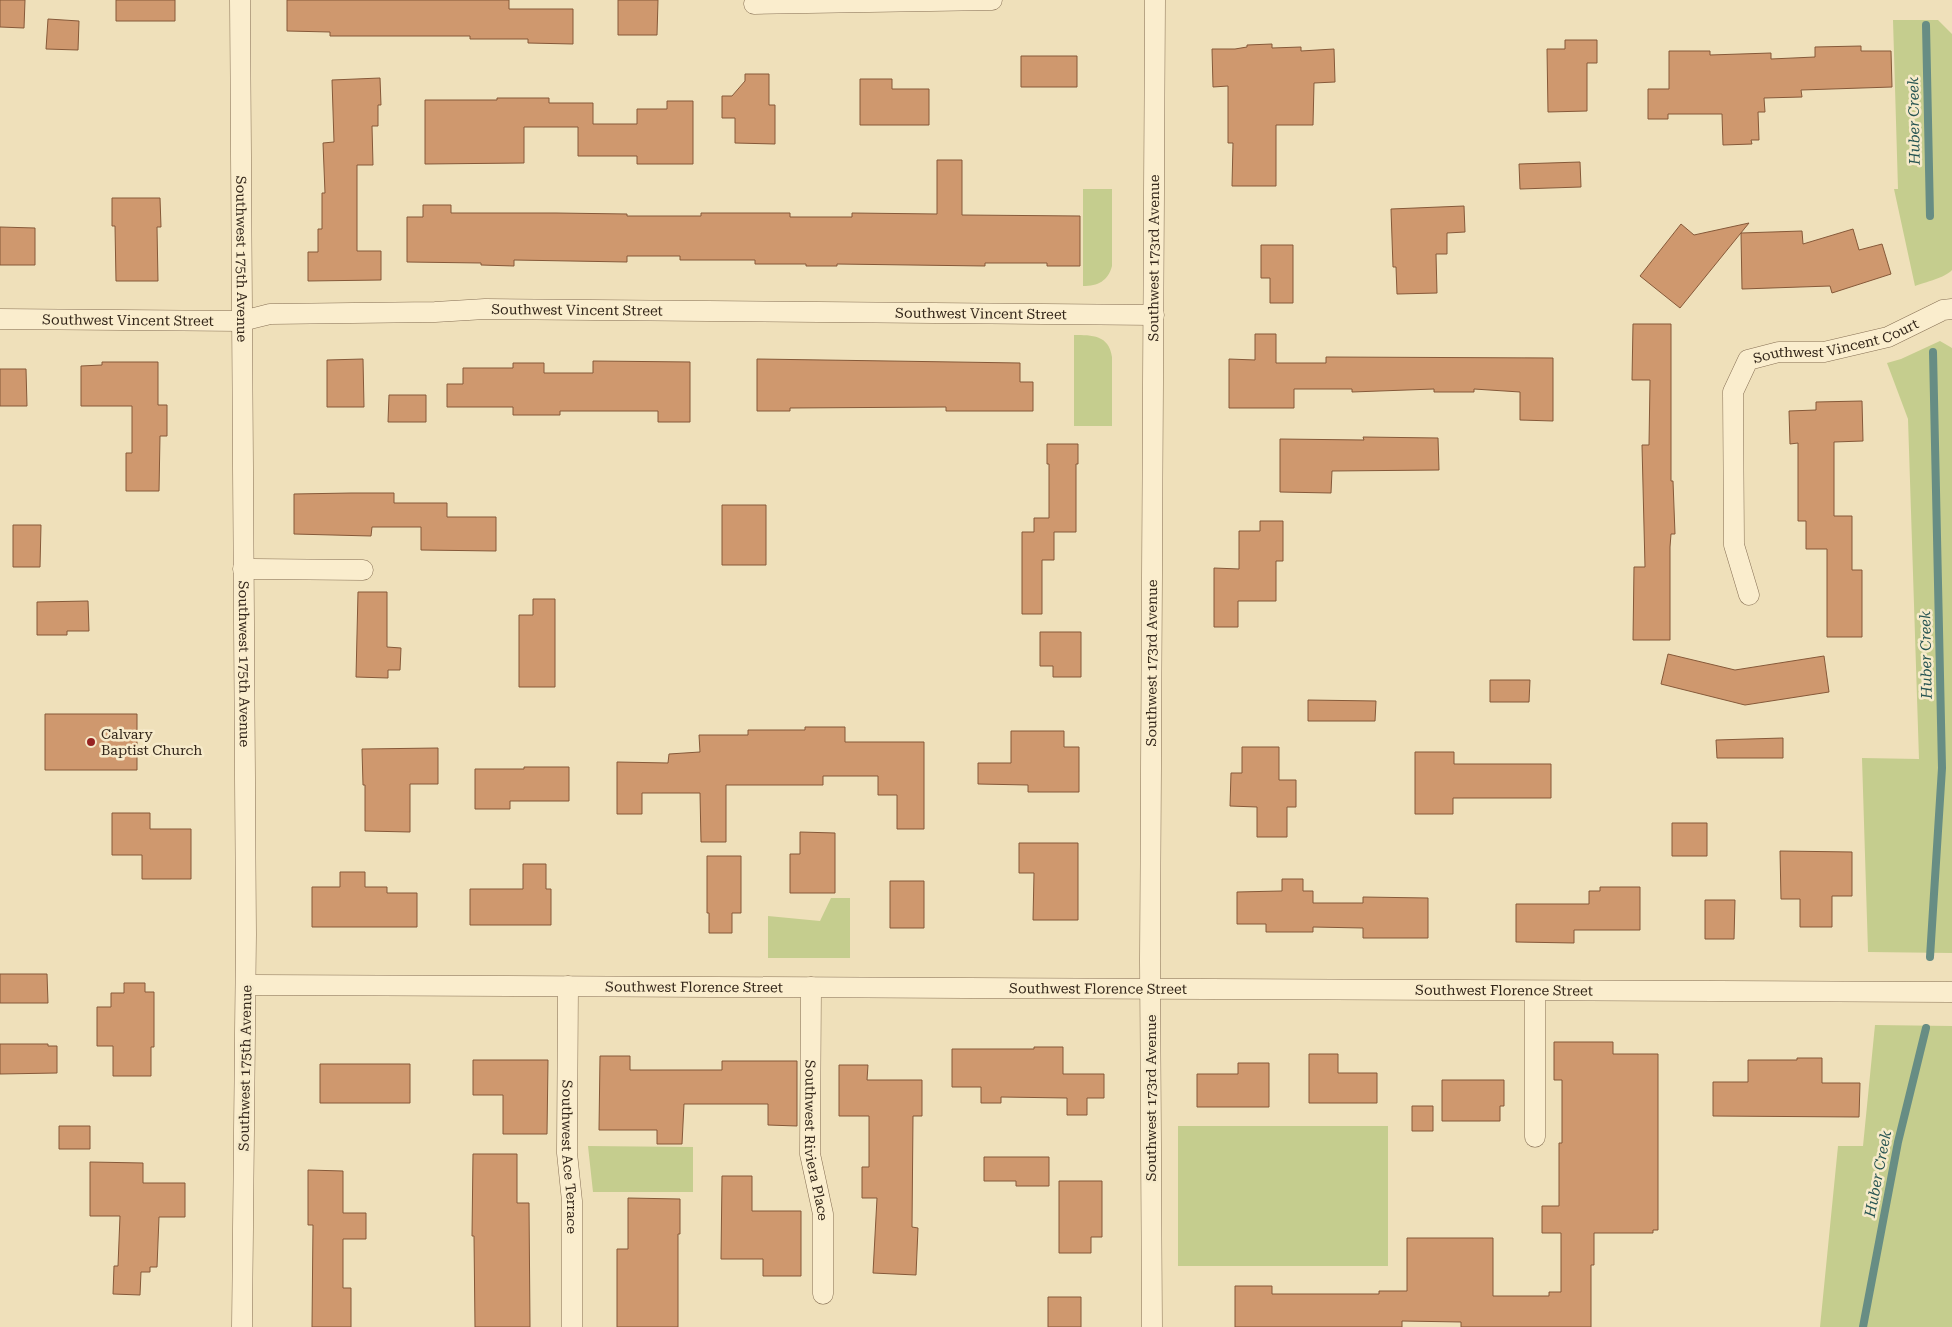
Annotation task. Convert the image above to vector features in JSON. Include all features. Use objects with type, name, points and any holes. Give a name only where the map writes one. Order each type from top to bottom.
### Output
[{"type":"street","name":"Southwest 175th Avenue","points":[[240,0],[246,985],[242,1327]]},
{"type":"street","points":[[754,4],[992,0]]},
{"type":"street","name":"Southwest 173rd Avenue","points":[[1152,1327],[1150,990],[1155,0]]},
{"type":"street","name":"Southwest Vincent Street","points":[[0,319],[242,321],[270,314],[435,312],[485,309],[1154,315]]},
{"type":"street","name":"Southwest Vincent Court","points":[[1749,595],[1734,545],[1733,392],[1748,360],[1779,352],[1824,352],[1888,337],[1943,310],[1952,309]]},
{"type":"street","points":[[243,569],[363,570]]},
{"type":"street","name":"Southwest Florence Street","points":[[246,985],[1952,992]]},
{"type":"street","name":"Southwest Ace Terrace","points":[[568,986],[567,1154],[572,1201],[572,1327]]},
{"type":"street","name":"Southwest Riviera Place","points":[[811,987],[810,1154],[823,1214],[823,1294]]},
{"type":"street","points":[[1535,991],[1535,1137]]},
{"type":"green space","points":[[1893,20],[1938,20],[1952,34],[1952,270],[1940,278],[1915,286],[1894,189],[1898,189]]},
{"type":"green space","points":[[1083,189],[1112,189],[1112,266],[1102,282],[1083,286]]},
{"type":"green space","points":[[1074,335],[1087,335],[1099,338],[1107,344],[1110,350],[1112,357],[1112,426],[1074,426]]},
{"type":"green space","points":[[1940,341],[1952,348],[1952,953],[1868,952],[1862,758],[1919,759],[1908,419],[1887,363],[1901,359]]},
{"type":"green space","points":[[831,898],[850,898],[850,958],[768,958],[768,916],[820,921]]},
{"type":"green space","points":[[1875,1025],[1952,1026],[1952,1327],[1820,1327],[1838,1146],[1863,1146]]},
{"type":"green space","points":[[1178,1126],[1388,1126],[1388,1266],[1178,1266]]},
{"type":"green space","points":[[588,1146],[693,1147],[693,1192],[593,1192]]},
{"type":"building","points":[[0,0],[25,0],[24,28],[0,27]]},
{"type":"building","points":[[116,0],[175,0],[175,21],[116,21]]},
{"type":"building","points":[[287,0],[509,0],[509,9],[573,9],[573,44],[528,43],[528,39],[470,39],[470,36],[330,36],[330,32],[287,31]]},
{"type":"building","points":[[618,0],[658,0],[657,35],[618,35]]},
{"type":"building","points":[[48,19],[79,21],[78,50],[46,49]]},
{"type":"building","points":[[1565,40],[1597,40],[1597,63],[1587,63],[1587,111],[1548,112],[1547,49],[1565,49]]},
{"type":"building","points":[[1272,44],[1272,48],[1301,47],[1301,51],[1334,49],[1335,82],[1314,83],[1313,125],[1276,125],[1276,186],[1232,186],[1233,143],[1228,143],[1228,86],[1213,87],[1212,49],[1235,49],[1247,47],[1247,45]]},
{"type":"building","points":[[1861,46],[1861,51],[1891,51],[1892,87],[1801,90],[1802,97],[1764,98],[1765,112],[1758,112],[1759,140],[1751,140],[1752,144],[1723,145],[1722,114],[1668,114],[1668,119],[1648,119],[1648,89],[1669,89],[1669,51],[1710,51],[1710,55],[1771,53],[1771,59],[1815,57],[1815,47]]},
{"type":"building","points":[[1021,56],[1077,56],[1077,87],[1021,87]]},
{"type":"building","points":[[745,74],[769,74],[769,105],[775,105],[775,144],[735,143],[735,118],[722,118],[722,96],[732,96],[745,81]]},
{"type":"building","points":[[380,78],[381,105],[378,105],[378,126],[372,126],[373,165],[357,165],[357,251],[381,251],[381,280],[308,281],[308,252],[318,252],[318,229],[322,229],[322,193],[325,193],[323,143],[334,142],[332,80]]},
{"type":"building","points":[[860,79],[892,79],[892,89],[929,89],[929,125],[860,125]]},
{"type":"building","points":[[497,98],[549,98],[549,103],[593,103],[593,124],[637,124],[637,109],[667,109],[667,101],[693,101],[693,164],[637,164],[637,156],[578,156],[578,127],[524,127],[524,163],[425,164],[425,100],[497,100]]},
{"type":"building","points":[[937,160],[962,160],[962,215],[1080,216],[1080,266],[1047,266],[1047,263],[985,263],[985,266],[837,264],[837,266],[806,266],[806,264],[755,264],[755,260],[680,260],[680,256],[627,256],[627,262],[514,260],[514,266],[481,265],[481,263],[407,262],[407,217],[423,217],[423,205],[451,205],[451,213],[701,216],[701,213],[790,213],[790,217],[852,217],[852,213],[937,214]]},
{"type":"building","points":[[1580,162],[1581,187],[1520,189],[1519,164]]},
{"type":"building","points":[[112,198],[160,198],[161,227],[157,227],[158,281],[116,281],[115,226],[112,226]]},
{"type":"building","points":[[1464,206],[1465,232],[1447,233],[1447,254],[1436,254],[1437,293],[1397,294],[1396,267],[1393,267],[1391,209]]},
{"type":"building","points":[[1749,223],[1680,308],[1640,276],[1681,224],[1694,235]]},
{"type":"building","points":[[0,227],[35,228],[35,265],[0,265]]},
{"type":"building","points":[[1853,229],[1859,250],[1882,244],[1891,274],[1832,293],[1830,286],[1742,289],[1741,233],[1802,231],[1803,244]]},
{"type":"building","points":[[1261,245],[1293,245],[1293,303],[1270,303],[1270,278],[1261,278]]},
{"type":"building","points":[[1633,324],[1671,324],[1671,481],[1673,481],[1675,534],[1671,534],[1670,547],[1670,640],[1633,640],[1634,567],[1645,567],[1642,445],[1649,445],[1650,380],[1632,380]]},
{"type":"building","points":[[1255,334],[1276,334],[1276,363],[1326,363],[1326,357],[1553,358],[1553,421],[1520,420],[1520,392],[1474,389],[1474,392],[1434,392],[1434,389],[1352,392],[1352,389],[1294,389],[1294,408],[1229,408],[1229,359],[1255,360]]},
{"type":"building","points":[[363,359],[364,407],[327,407],[327,360]]},
{"type":"building","points":[[757,359],[1020,363],[1020,382],[1033,382],[1033,411],[946,411],[946,407],[790,408],[790,411],[757,411]]},
{"type":"building","points":[[593,361],[690,362],[690,422],[658,422],[658,411],[560,411],[560,415],[513,415],[513,407],[447,407],[447,384],[463,384],[463,368],[513,368],[513,363],[544,363],[544,373],[593,373]]},
{"type":"building","points":[[102,362],[158,362],[158,405],[167,405],[167,436],[160,436],[159,491],[126,491],[126,453],[132,453],[132,406],[81,406],[81,366],[102,365]]},
{"type":"building","points":[[0,369],[26,369],[27,406],[0,406]]},
{"type":"building","points":[[389,395],[426,395],[426,422],[388,422]]},
{"type":"building","points":[[1862,401],[1863,441],[1834,442],[1834,516],[1852,516],[1852,570],[1862,570],[1862,637],[1827,637],[1827,549],[1806,549],[1806,521],[1798,521],[1798,443],[1790,444],[1789,411],[1816,410],[1816,402]]},
{"type":"building","points":[[1363,437],[1438,438],[1439,470],[1332,471],[1331,493],[1280,492],[1280,439],[1364,440]]},
{"type":"building","points":[[1047,444],[1078,444],[1078,464],[1076,464],[1076,532],[1054,532],[1054,560],[1042,560],[1042,614],[1022,614],[1022,532],[1034,532],[1034,518],[1049,518]]},
{"type":"building","points":[[394,493],[394,503],[447,503],[447,517],[496,517],[496,551],[421,550],[421,527],[372,527],[371,536],[294,534],[294,494]]},
{"type":"building","points":[[722,505],[766,505],[766,565],[722,565]]},
{"type":"building","points":[[1260,521],[1283,521],[1283,561],[1276,561],[1276,601],[1238,601],[1238,627],[1214,627],[1214,568],[1239,569],[1239,531],[1260,531]]},
{"type":"building","points":[[13,525],[41,525],[40,567],[13,567]]},
{"type":"building","points":[[358,592],[387,592],[387,647],[401,648],[400,670],[388,670],[388,678],[356,677]]},
{"type":"building","points":[[533,599],[555,599],[555,687],[519,687],[519,615],[533,615]]},
{"type":"building","points":[[88,601],[89,631],[67,631],[67,635],[37,635],[37,602]]},
{"type":"building","points":[[1040,632],[1081,632],[1081,677],[1053,677],[1053,666],[1040,666]]},
{"type":"building","points":[[1668,654],[1735,670],[1824,656],[1829,692],[1745,705],[1661,684]]},
{"type":"building","points":[[1490,680],[1530,680],[1529,702],[1490,702]]},
{"type":"building","points":[[1308,700],[1376,701],[1375,721],[1308,721]]},
{"type":"building","name":"Calvary Baptist Church","points":[[45,714],[137,714],[137,770],[45,770]]},
{"type":"building","points":[[805,727],[845,727],[845,742],[924,742],[924,829],[897,829],[897,795],[878,795],[878,776],[823,776],[823,785],[726,785],[726,842],[701,842],[700,793],[642,793],[642,814],[617,814],[617,762],[668,763],[669,754],[700,752],[699,735],[748,735],[748,730],[805,730]]},
{"type":"building","points":[[1011,731],[1064,731],[1064,747],[1079,747],[1079,792],[1028,792],[1028,785],[978,784],[978,763],[1011,763]]},
{"type":"building","points":[[1783,738],[1783,758],[1717,758],[1716,740]]},
{"type":"building","points":[[1242,747],[1279,747],[1279,780],[1296,780],[1296,807],[1287,807],[1287,837],[1257,837],[1257,807],[1230,806],[1231,773],[1242,773]]},
{"type":"building","points":[[438,748],[438,784],[410,784],[410,832],[365,831],[365,785],[363,785],[362,749]]},
{"type":"building","points":[[1415,752],[1454,752],[1454,764],[1551,764],[1551,798],[1453,798],[1453,814],[1415,814]]},
{"type":"building","points":[[524,767],[569,767],[569,801],[510,801],[510,809],[475,809],[475,769],[524,769]]},
{"type":"building","points":[[112,813],[150,813],[150,829],[191,829],[191,879],[142,879],[142,855],[112,855]]},
{"type":"building","points":[[1672,823],[1707,823],[1707,856],[1672,856]]},
{"type":"building","points":[[800,832],[835,833],[835,893],[790,893],[790,854],[800,854]]},
{"type":"building","points":[[1019,843],[1078,843],[1078,920],[1033,920],[1034,873],[1019,873]]},
{"type":"building","points":[[1780,851],[1852,852],[1852,896],[1832,896],[1832,927],[1800,927],[1800,899],[1781,899]]},
{"type":"building","points":[[707,856],[741,856],[741,913],[732,913],[732,933],[709,933]]},
{"type":"building","points":[[523,864],[546,864],[546,889],[551,889],[551,925],[470,925],[470,889],[523,889]]},
{"type":"building","points":[[340,872],[365,872],[365,887],[387,887],[387,893],[417,893],[417,927],[312,927],[312,887],[340,887]]},
{"type":"building","points":[[1282,879],[1303,879],[1303,891],[1313,891],[1313,903],[1363,903],[1363,897],[1428,898],[1428,938],[1363,938],[1363,928],[1313,927],[1313,932],[1266,932],[1266,924],[1237,924],[1237,892],[1282,891]]},
{"type":"building","points":[[890,881],[924,881],[924,928],[890,928]]},
{"type":"building","points":[[1600,887],[1640,887],[1640,930],[1574,930],[1574,943],[1516,942],[1516,904],[1589,904],[1589,891],[1600,891]]},
{"type":"building","points":[[1705,900],[1735,900],[1734,939],[1705,939]]},
{"type":"building","points":[[0,974],[47,974],[48,1003],[0,1003]]},
{"type":"building","points":[[124,983],[145,983],[145,992],[154,992],[154,1047],[151,1047],[151,1076],[113,1076],[113,1046],[97,1046],[97,1007],[111,1007],[111,993],[124,993]]},
{"type":"building","points":[[1554,1042],[1613,1042],[1613,1054],[1658,1054],[1658,1230],[1653,1230],[1653,1233],[1594,1233],[1594,1265],[1591,1265],[1591,1327],[1461,1327],[1461,1322],[1402,1321],[1402,1327],[1235,1327],[1235,1286],[1272,1286],[1272,1294],[1379,1294],[1379,1291],[1407,1291],[1407,1238],[1493,1238],[1493,1296],[1549,1296],[1549,1292],[1561,1292],[1561,1233],[1542,1233],[1542,1206],[1559,1206],[1562,1080],[1554,1080]]},
{"type":"building","points":[[0,1044],[48,1044],[48,1046],[57,1046],[57,1073],[0,1074]]},
{"type":"building","points":[[1034,1047],[1063,1047],[1063,1074],[1104,1074],[1104,1098],[1087,1098],[1087,1115],[1067,1115],[1067,1098],[1001,1097],[1001,1103],[981,1103],[981,1087],[952,1087],[952,1049],[1034,1049]]},
{"type":"building","points":[[1309,1054],[1338,1054],[1338,1073],[1377,1073],[1377,1103],[1309,1103]]},
{"type":"building","points":[[600,1056],[630,1056],[630,1070],[722,1070],[722,1061],[797,1061],[797,1126],[768,1125],[768,1104],[684,1104],[682,1144],[657,1144],[657,1130],[599,1130]]},
{"type":"building","points":[[1797,1058],[1822,1058],[1822,1083],[1860,1083],[1859,1117],[1713,1116],[1713,1082],[1748,1082],[1748,1060],[1797,1060]]},
{"type":"building","points":[[473,1060],[548,1060],[547,1134],[503,1134],[503,1095],[473,1095]]},
{"type":"building","points":[[1238,1063],[1269,1063],[1269,1107],[1197,1107],[1197,1074],[1238,1074]]},
{"type":"building","points":[[320,1064],[410,1064],[410,1103],[320,1103]]},
{"type":"building","points":[[839,1065],[868,1065],[867,1080],[922,1080],[922,1116],[913,1116],[912,1227],[918,1228],[916,1275],[873,1273],[877,1198],[862,1198],[862,1167],[869,1167],[869,1116],[839,1116]]},
{"type":"building","points":[[1442,1080],[1504,1080],[1504,1106],[1500,1106],[1500,1121],[1442,1121]]},
{"type":"building","points":[[1412,1106],[1433,1106],[1433,1131],[1412,1131]]},
{"type":"building","points":[[59,1126],[90,1126],[90,1149],[59,1149]]},
{"type":"building","points":[[473,1154],[517,1154],[517,1203],[529,1203],[530,1327],[475,1327],[474,1236],[472,1236]]},
{"type":"building","points":[[984,1157],[1049,1157],[1049,1186],[1016,1186],[1016,1181],[984,1181]]},
{"type":"building","points":[[90,1162],[143,1163],[143,1183],[185,1183],[185,1217],[159,1217],[157,1267],[150,1267],[150,1272],[141,1272],[140,1295],[113,1294],[114,1266],[118,1266],[120,1216],[90,1216]]},
{"type":"building","points":[[308,1170],[343,1171],[343,1213],[366,1213],[366,1239],[343,1239],[343,1288],[351,1288],[351,1327],[312,1327],[313,1225],[308,1225]]},
{"type":"building","points":[[722,1176],[752,1176],[752,1211],[801,1211],[801,1276],[763,1276],[763,1259],[721,1259]]},
{"type":"building","points":[[1059,1181],[1102,1181],[1102,1237],[1091,1237],[1091,1253],[1059,1253]]},
{"type":"building","points":[[628,1198],[680,1199],[678,1327],[617,1327],[617,1249],[628,1249]]},
{"type":"building","points":[[1048,1297],[1081,1297],[1081,1327],[1048,1327]]},
{"type":"waterway","name":"Huber Creek","points":[[1926,25],[1930,216]]},
{"type":"waterway","name":"Huber Creek","points":[[1930,957],[1942,768],[1933,352]]},
{"type":"waterway","name":"Huber Creek","points":[[1863,1327],[1898,1142],[1926,1028]]},
{"type":"place","name":"Calvary Baptist Church","points":[[91,742]]}]
